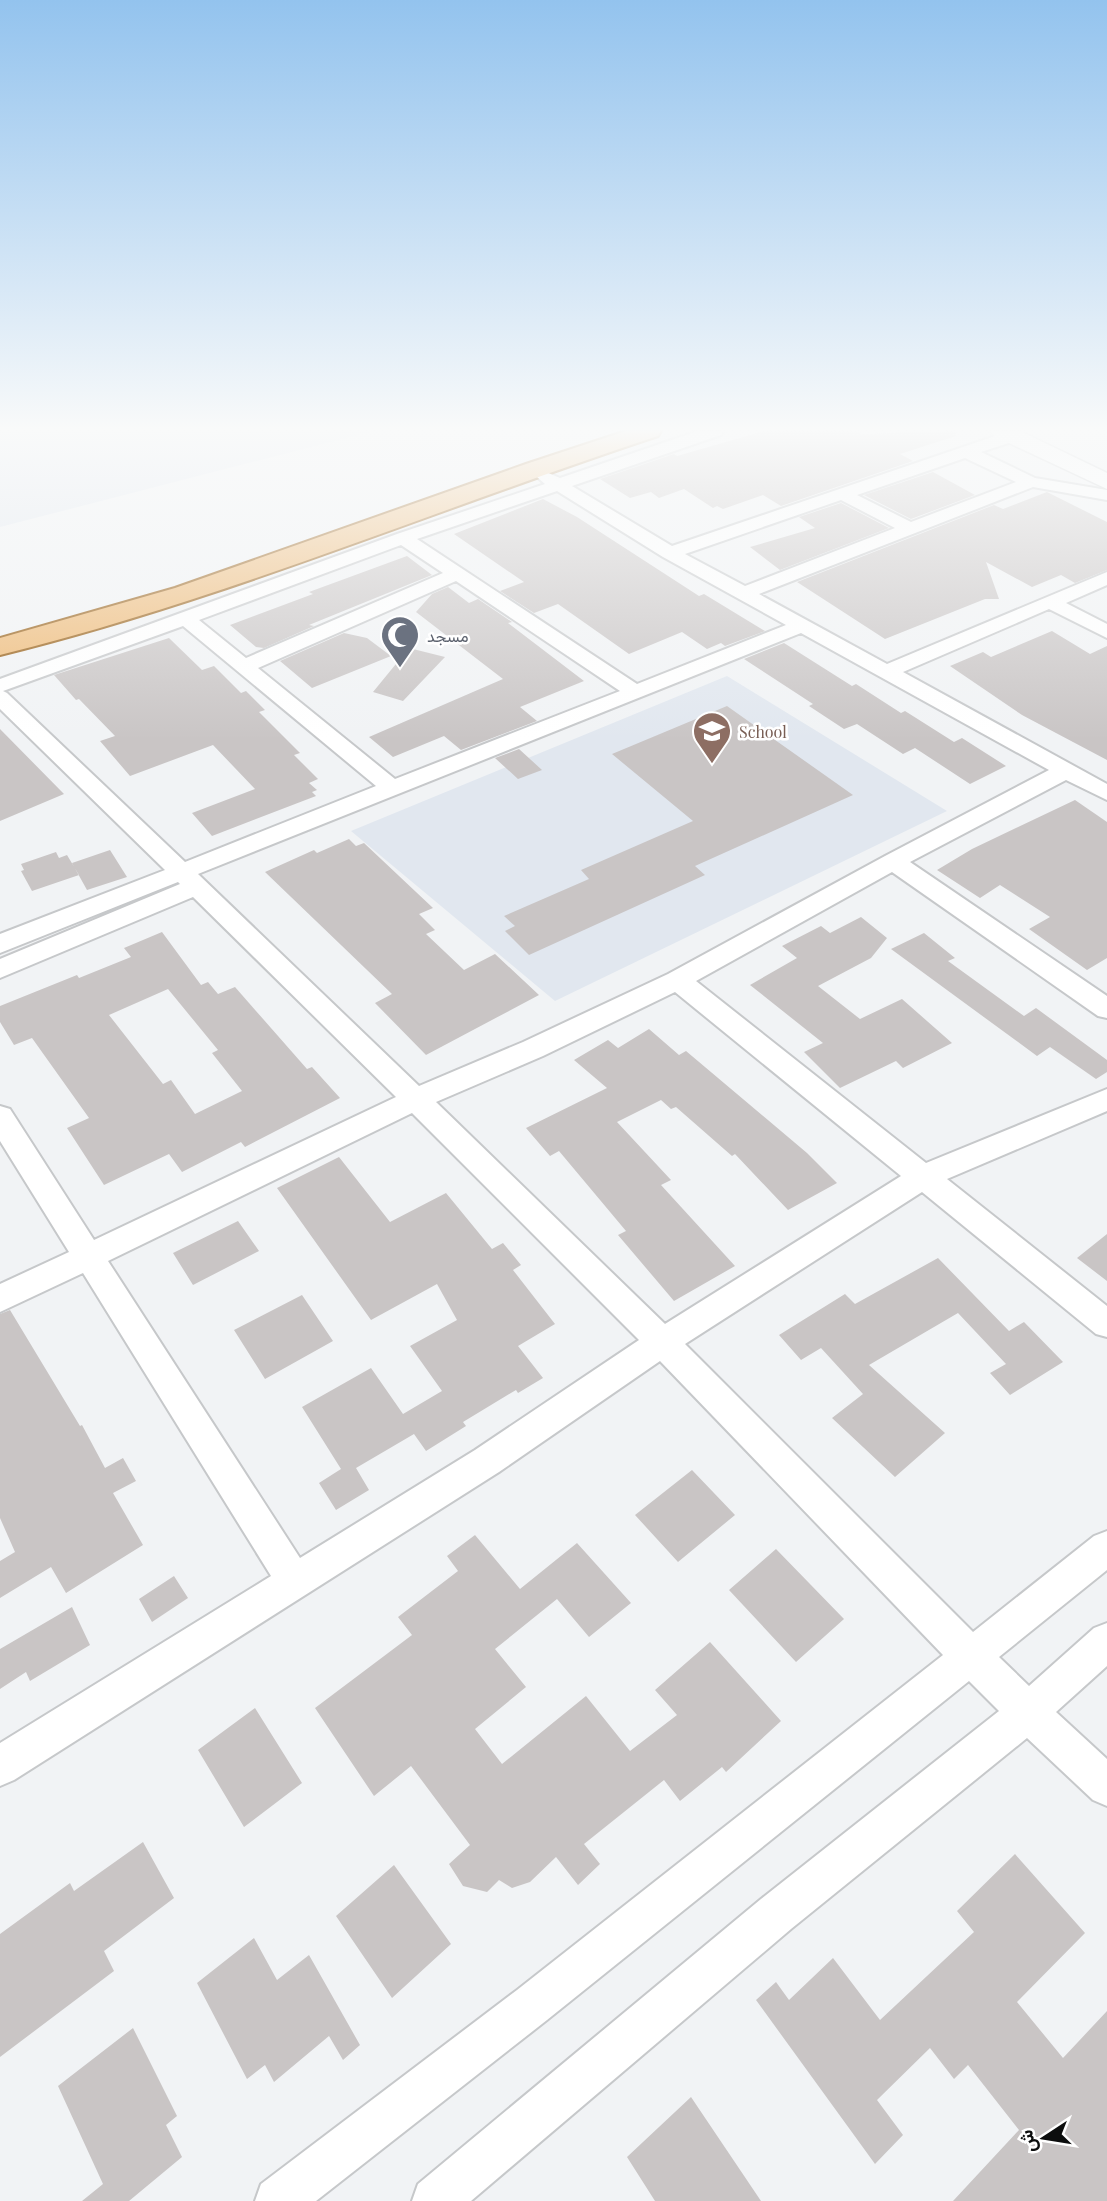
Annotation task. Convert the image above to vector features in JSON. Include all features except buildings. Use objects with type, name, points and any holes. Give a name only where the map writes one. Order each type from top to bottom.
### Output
[{"type":"main road","points":[[0,624],[183,569],[286,534]]},
{"type":"main road","points":[[0,647],[184,594],[353,534]]},
{"type":"street","points":[[0,686],[415,534]]},
{"type":"street","points":[[638,534],[1107,793]]},
{"type":"street","points":[[670,553],[726,534]]},
{"type":"street","points":[[744,593],[898,534]]},
{"type":"street","points":[[403,538],[636,692]]},
{"type":"street","points":[[245,666],[457,574]]},
{"type":"street","points":[[888,671],[1107,578]]},
{"type":"street","points":[[1049,603],[1107,632]]},
{"type":"street","points":[[184,617],[391,787]]},
{"type":"street","points":[[0,969],[391,787],[804,625]]},
{"type":"street","points":[[0,696],[416,1099],[662,1342],[970,1657],[1107,1786]]},
{"type":"street","points":[[0,1299],[416,1099],[533,1049],[677,980],[893,861],[1067,770]]},
{"type":"street","points":[[893,861],[1107,1009]]},
{"type":"street","points":[[0,944],[189,879]]},
{"type":"street","points":[[677,980],[1107,1324]]},
{"type":"street","points":[[0,1766],[487,1461],[662,1342],[923,1177],[1107,1099]]},
{"type":"street","points":[[0,1117],[293,1581]]},
{"type":"street","points":[[278,2201],[532,2005],[1107,1548]]},
{"type":"street","points":[[435,2201],[776,1914],[1027,1713],[1107,1641]]},
{"type":"shaded area","points":[[727,676],[947,811],[555,1001],[351,831]]},
{"type":"place","name":"مسجد","points":[[400,669]]},
{"type":"place","name":"School","points":[[712,765]]}]
